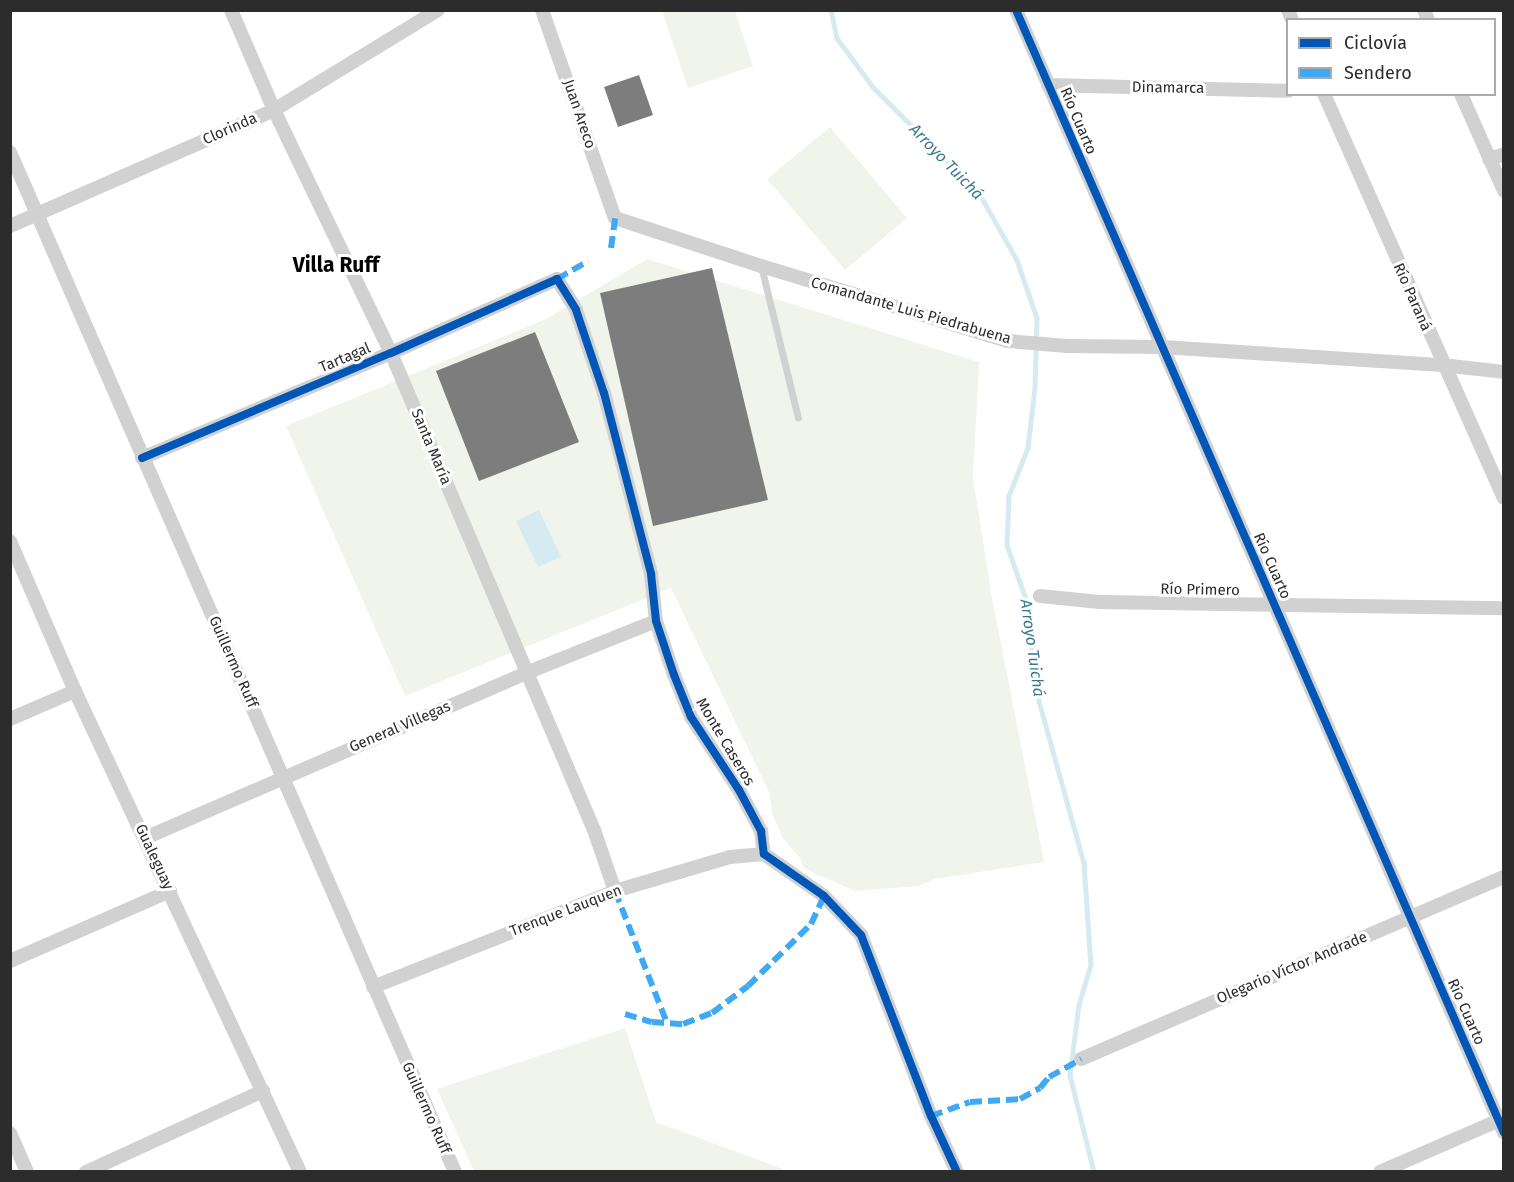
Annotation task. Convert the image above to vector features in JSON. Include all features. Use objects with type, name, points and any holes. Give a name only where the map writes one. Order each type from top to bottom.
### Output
[{"type":"street","name":"Santa María","points":[[231,10],[274,110],[391,353],[594,830],[615,891]]},
{"type":"street","name":"Clorinda","points":[[10,226],[274,110],[438,10]]},
{"type":"street","name":"Juan Areco","points":[[542,10],[615,218]]},
{"type":"street","name":"Río Cuarto","points":[[1016,10],[1161,347],[1502,1124]]},
{"type":"street","name":"Dinamarca","points":[[1048,85],[1286,91]]},
{"type":"street","name":"Río Paraná","points":[[1325,96],[1442,365],[1503,498]]},
{"type":"street","points":[[1462,96],[1503,191]]},
{"type":"street","name":"Guillermo Ruff","points":[[10,152],[455,1172]]},
{"type":"street","points":[[1489,159],[1503,153]]},
{"type":"street","name":"Comandante Luis Piedrabuena","points":[[615,218],[761,266],[1008,341],[1067,346],[1161,347],[1442,365],[1503,372]]},
{"type":"street","name":"Tartagal","points":[[142,458],[391,353],[557,279]]},
{"type":"street","name":"Monte Caseros","points":[[557,279],[576,310],[604,393],[651,574],[656,621],[674,675],[691,717],[739,790],[761,831],[764,854]]},
{"type":"street","name":"Gualeguay","points":[[10,541],[75,691],[300,1172]]},
{"type":"street","name":"Río Primero","points":[[1040,596],[1100,602],[1503,608]]},
{"type":"street","name":"General Villegas","points":[[145,838],[526,673],[656,621]]},
{"type":"street","points":[[10,719],[75,691]]},
{"type":"street","points":[[764,854],[824,896],[861,935],[931,1116],[957,1172]]},
{"type":"street","name":"Trenque Lauquen","points":[[373,987],[615,891],[730,857],[764,854]]},
{"type":"street","name":"Olegario Víctor Andrade","points":[[1081,1059],[1503,877]]},
{"type":"street","points":[[10,961],[170,891]]},
{"type":"street","points":[[86,1172],[263,1091]]},
{"type":"street","points":[[1380,1172],[1502,1124]]},
{"type":"street","points":[[10,1133],[27,1172]]},
{"type":"lane","points":[[761,266],[798,418]]},
{"type":"shaded area","points":[[662,11],[735,11],[753,66],[688,88]]},
{"type":"shaded area","points":[[830,127],[907,218],[845,270],[767,179]]},
{"type":"shaded area","points":[[647,259],[979,362],[973,478],[992,598],[1044,862],[935,879],[918,886],[855,891],[805,869],[799,857],[783,838],[773,816],[769,792],[671,588],[405,696],[286,426],[544,320]]},
{"type":"shaded area","points":[[539,510],[561,557],[538,567],[516,521]]},
{"type":"shaded area","points":[[625,1028],[656,1122],[788,1171],[474,1171],[437,1089]]},
{"type":"building","points":[[639,75],[653,115],[618,127],[604,87]]},
{"type":"building","points":[[712,268],[768,500],[653,526],[600,293]]},
{"type":"building","points":[[535,332],[579,442],[479,481],[436,371]]},
{"type":"waterway","name":"Arroyo Tuichá","points":[[831,10],[837,38],[873,87],[979,193],[1017,260],[1037,318],[1035,388],[1028,448],[1009,496],[1007,545],[1027,602],[1036,690],[1084,863],[1091,965],[1079,1005],[1070,1075],[1094,1172]]},
{"type":"marked path","points":[[611,248],[615,218]]},
{"type":"marked path","points":[[557,279],[588,261]]},
{"type":"marked path","points":[[615,891],[667,1023]]},
{"type":"marked path","points":[[625,1014],[652,1022],[683,1024],[712,1013],[748,986],[811,924],[824,896]]},
{"type":"marked path","points":[[931,1116],[970,1102],[1020,1099],[1040,1088],[1049,1077],[1081,1059]]},
{"type":"cycle path","points":[[1016,10],[1504,1133]]},
{"type":"cycle path","points":[[142,458],[391,353],[557,279],[576,310],[604,393],[651,574],[656,621],[691,717],[739,790],[761,831],[764,854],[824,896],[861,935],[931,1116],[957,1172]]},
{"type":"district","name":"Villa Ruff","points":[[336,265]]}]
